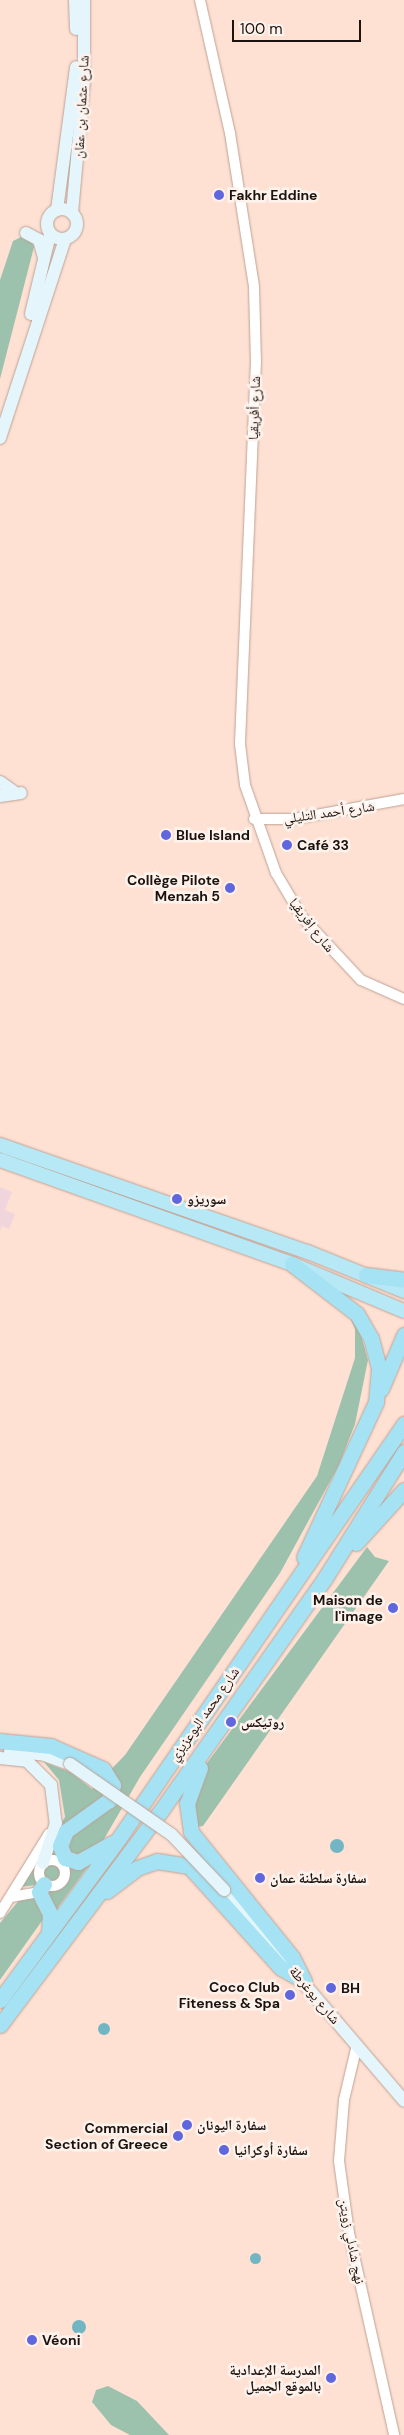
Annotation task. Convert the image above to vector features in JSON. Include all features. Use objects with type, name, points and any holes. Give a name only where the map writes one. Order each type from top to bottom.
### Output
[{"type":"highway","points":[[0,1146],[366,1275],[404,1291]]},
{"type":"highway","points":[[0,1160],[292,1264],[404,1311]]},
{"type":"highway","points":[[292,1264],[351,1308],[368,1330],[378,1363],[376,1402]]},
{"type":"highway","points":[[366,1275],[404,1280]]},
{"type":"highway","points":[[252,1646],[335,1498],[404,1335]]},
{"type":"highway","name":"شارع محمد البوعزيزي","points":[[0,2000],[119,1838],[404,1424]]},
{"type":"highway","name":"شارع محمد البوعزيزي","points":[[0,2025],[88,1907],[325,1578],[404,1452]]},
{"type":"highway","points":[[325,1578],[404,1490]]},
{"type":"highway","points":[[237,1701],[226,1728],[192,1783],[186,1819],[200,1848],[292,1956],[304,1982]]},
{"type":"highway","points":[[0,1741],[51,1746],[98,1765],[110,1780],[112,1790],[107,1804],[61,1838],[63,1861],[84,1861],[119,1838]]},
{"type":"highway","points":[[88,1907],[137,1868],[157,1861],[176,1861],[189,1866],[215,1892],[281,1968],[304,1982]]},
{"type":"highway","points":[[41,1878],[50,1914],[49,1933]]},
{"type":"main road","name":"شارع عثمان بن عفان","points":[[57,210],[73,105],[75,0]]},
{"type":"main road","name":"شارع عثمان بن عفان","points":[[72,213],[84,81],[84,0]]},
{"type":"main road","points":[[0,411],[45,259],[50,234],[48,220],[57,210],[72,213],[77,228],[65,239],[0,438]]},
{"type":"main road","points":[[26,233],[39,240],[45,259]]},
{"type":"main road","points":[[50,234],[65,239]]},
{"type":"main road","points":[[0,782],[17,792],[0,796]]},
{"type":"main road","name":"شارع يوغرطة","points":[[0,1753],[36,1753],[70,1764],[172,1835],[224,1890],[404,2101]]},
{"type":"main road","points":[[0,1758],[27,1761],[44,1774],[55,1797],[56,1822],[41,1878]]},
{"type":"street","name":"شارع أفريقيا","points":[[200,0],[230,134],[254,287],[256,361],[240,744],[254,819]]},
{"type":"street","name":"شارع أحمد التليلي","points":[[254,819],[303,818],[404,799]]},
{"type":"street","name":"شارع إفريقيا","points":[[254,819],[289,897],[321,940],[361,980],[404,999]]},
{"type":"street","points":[[0,1913],[56,1822]]},
{"type":"street","points":[[13,1894],[41,1878],[61,1883],[66,1874],[63,1861],[41,1878],[13,1894]]},
{"type":"street","name":"نهج شادلي زويتن","points":[[357,2046],[344,2100],[339,2160],[353,2250],[394,2435]]},
{"type":"shaded area","points":[[0,1187],[12,1192],[5,1210],[15,1214],[9,1229],[2,1226],[0,1231]]},
{"type":"green space","points":[[21,237],[31,239],[34,247],[0,379],[0,280],[13,241]]},
{"type":"green space","points":[[346,1307],[359,1328],[368,1360],[355,1424],[339,1465],[280,1573],[140,1777],[89,1865],[53,1914],[49,1893],[35,1885],[21,1887],[65,1817],[59,1780],[44,1762],[72,1773],[92,1789],[125,1755],[317,1476],[355,1358],[355,1329]]},
{"type":"green space","points":[[367,1547],[375,1557],[389,1561],[203,1826],[196,1827],[193,1788],[207,1763]]},
{"type":"green space","points":[[32,1894],[44,1918],[0,1980],[0,1923],[21,1898]]},
{"type":"green space","points":[[108,2386],[137,2401],[169,2435],[130,2435],[111,2425],[92,2402],[96,2390]]},
{"type":"water","points":[[337,1839],[342,1841],[344,1846],[342,1851],[337,1853],[332,1851],[330,1846],[332,1841]]},
{"type":"water","points":[[104,2023],[110,2029],[104,2035],[98,2029]]},
{"type":"water","points":[[255,2252],[261,2258],[255,2264],[249,2258]]},
{"type":"water","points":[[79,2320],[84,2322],[86,2327],[84,2332],[79,2334],[74,2332],[72,2327],[74,2322]]},
{"type":"place","name":"Fakhr Eddine","points":[[219,195]]},
{"type":"place","name":"Blue Island","points":[[166,835]]},
{"type":"place","name":"Café 33","points":[[287,845]]},
{"type":"place","name":"Collège Pilote Menzah 5","points":[[230,888]]},
{"type":"place","name":"سوريزو","points":[[177,1199]]},
{"type":"place","name":"Maison de l'image","points":[[393,1608]]},
{"type":"place","name":"روتيكس","points":[[231,1722]]},
{"type":"place","name":"سفارة سلطنة عمان","points":[[260,1878]]},
{"type":"place","name":"BH","points":[[331,1988]]},
{"type":"place","name":"Coco Club Fiteness & Spa","points":[[290,1995]]},
{"type":"place","name":"سفارة اليونان","points":[[187,2125]]},
{"type":"place","name":"Commercial Section of Greece","points":[[178,2136]]},
{"type":"place","name":"سفارة أوكرانيا","points":[[224,2150]]},
{"type":"place","name":"Véoni","points":[[32,2340]]},
{"type":"place","name":"المدرسة الإعدادية بالموقع الجميل","points":[[331,2378]]}]
